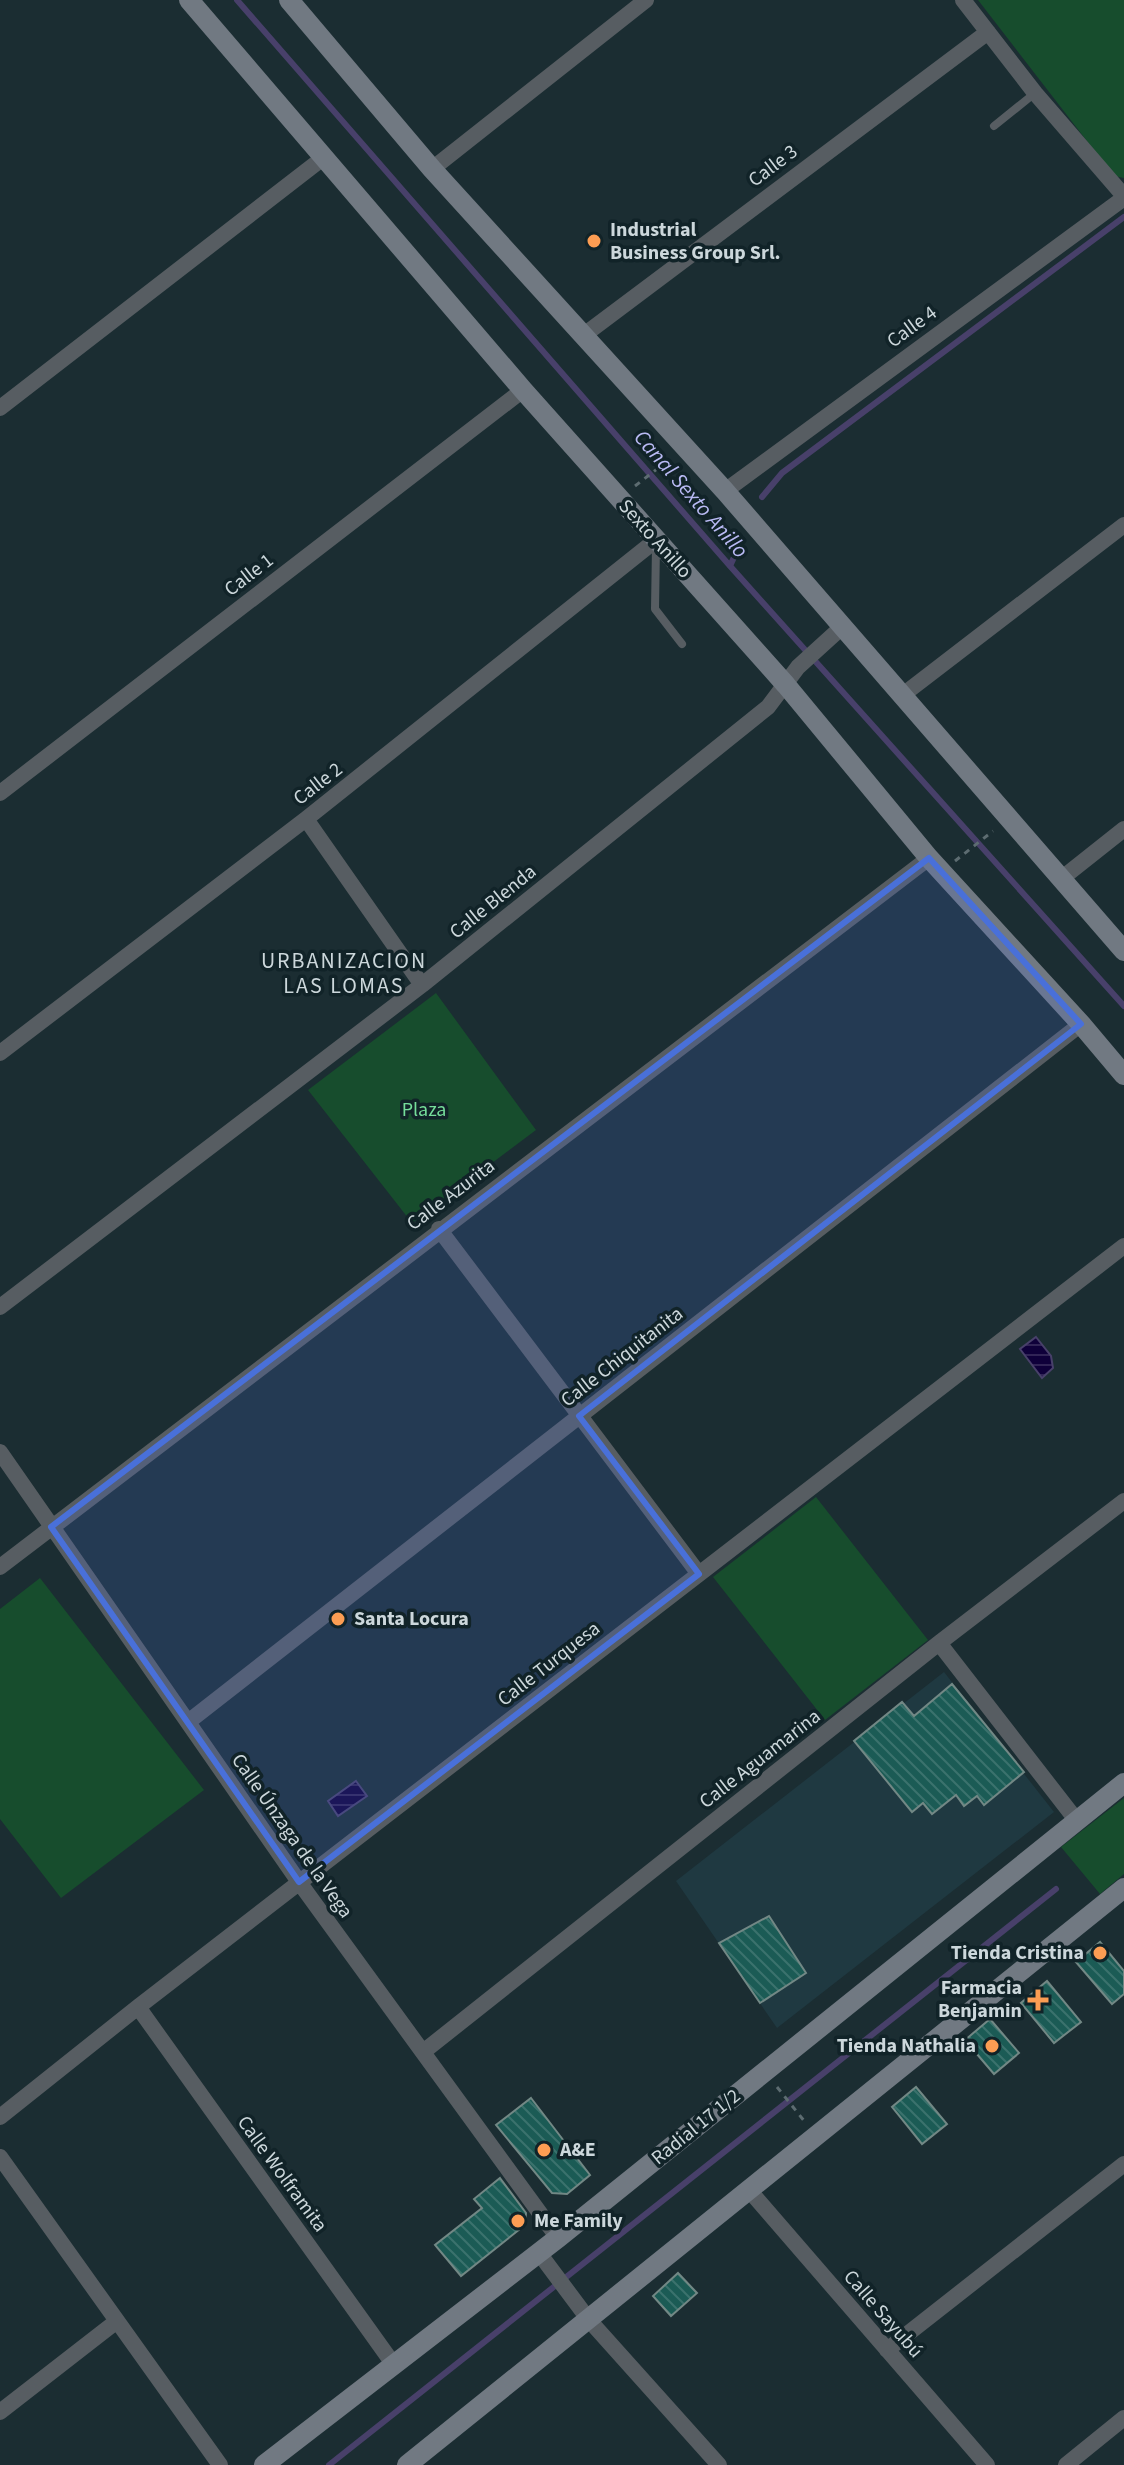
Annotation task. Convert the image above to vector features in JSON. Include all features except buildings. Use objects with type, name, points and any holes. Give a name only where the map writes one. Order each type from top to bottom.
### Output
[{"type":"main road","name":"Sexto Anillo","points":[[189,0],[523,390],[656,540],[792,676],[929,858],[1124,1075]]},
{"type":"main road","points":[[289,0],[432,169],[725,491],[835,634],[904,694],[1124,951]]},
{"type":"main road","name":"Radial 17 1/2","points":[[264,2465],[394,2365],[543,2259],[558,2238],[1124,1783]]},
{"type":"main road","points":[[407,2465],[584,2314],[749,2190],[1124,1888]]},
{"type":"street","points":[[432,169],[646,0]]},
{"type":"street","points":[[963,0],[1035,93],[1124,197]]},
{"type":"street","name":"Calle 3","points":[[584,335],[988,32]]},
{"type":"street","points":[[0,408],[323,158]]},
{"type":"street","name":"Calle 4","points":[[725,491],[1124,197]]},
{"type":"street","name":"Calle 1","points":[[0,793],[523,390]]},
{"type":"street","points":[[904,694],[1124,525]]},
{"type":"street","name":"Calle 2","points":[[0,1053],[306,819],[656,540]]},
{"type":"street","name":"Calle Blenda","points":[[0,1307],[422,985],[768,707],[792,676],[835,634]]},
{"type":"street","points":[[306,819],[422,985]]},
{"type":"street","points":[[1061,879],[1124,829]]},
{"type":"street","name":"Calle Azurita","points":[[0,1567],[929,858]]},
{"type":"street","name":"Calle Chiquitanita","points":[[188,1722],[1081,1024]]},
{"type":"street","points":[[439,1229],[699,1574]]},
{"type":"street","name":"Calle Turquesa","points":[[0,2117],[299,1882],[1124,1246]]},
{"type":"street","name":"Calle Únzaga de la Vega","points":[[0,1452],[299,1882],[558,2238]]},
{"type":"street","name":"Calle Aguamarina","points":[[423,2052],[939,1643],[1124,1501]]},
{"type":"street","points":[[939,1643],[1077,1821]]},
{"type":"street","name":"Calle Wolframita","points":[[138,2007],[394,2365]]},
{"type":"street","points":[[0,2157],[220,2465]]},
{"type":"street","points":[[887,2350],[1124,2164]]},
{"type":"street","name":"Calle Sayubú","points":[[749,2190],[987,2465]]},
{"type":"street","points":[[543,2259],[584,2314],[719,2465]]},
{"type":"street","points":[[0,2412],[117,2321]]},
{"type":"street","points":[[1066,2465],[1124,2418]]},
{"type":"lane","points":[[994,126],[1035,93]]},
{"type":"lane","points":[[656,540],[655,609],[682,644]]},
{"type":"path","points":[[634,487],[675,455]]},
{"type":"path","points":[[957,860],[992,831]]},
{"type":"path","points":[[783,2095],[793,2108]]},
{"type":"highlighted area","points":[[929,858],[1081,1024],[579,1416],[699,1574],[299,1882],[51,1527]]},
{"type":"shaded area","points":[[1036,1337],[1051,1356],[1053,1368],[1042,1378],[1020,1349]]},
{"type":"shaded area","points":[[944,1672],[1054,1812],[777,2028],[676,1881]]},
{"type":"shaded area","points":[[356,1781],[367,1796],[338,1816],[328,1801]]},
{"type":"green space","points":[[978,0],[1124,0],[1124,178],[1114,176]]},
{"type":"green space","name":"Plaza","points":[[436,993],[536,1130],[412,1223],[308,1090]]},
{"type":"green space","points":[[816,1497],[928,1640],[825,1720],[713,1577]]},
{"type":"green space","points":[[40,1578],[204,1790],[61,1898],[0,1819],[0,1609]]},
{"type":"green space","points":[[1124,1798],[1124,1874],[1100,1894],[1061,1847]]},
{"type":"waterway","name":"Canal Sexto Anillo","points":[[237,0],[730,566],[1124,1006]]},
{"type":"waterway","points":[[762,497],[782,473],[1124,217]]},
{"type":"waterway","points":[[730,566],[742,540]]},
{"type":"waterway","points":[[329,2465],[1056,1889]]},
{"type":"place","name":"Industrial Business Group Srl.","points":[[594,241]]},
{"type":"place","name":"Santa Locura","points":[[338,1619]]},
{"type":"place","name":"Tienda Cristina","points":[[1100,1953]]},
{"type":"place","name":"Farmacia Benjamin","points":[[1038,2000]]},
{"type":"place","name":"Tienda Nathalia","points":[[992,2046]]},
{"type":"place","name":"A&E","points":[[544,2150]]},
{"type":"place","name":"Me Family","points":[[518,2221]]},
{"type":"district","name":"URBANIZACION LAS LOMAS","points":[[344,974]]}]
